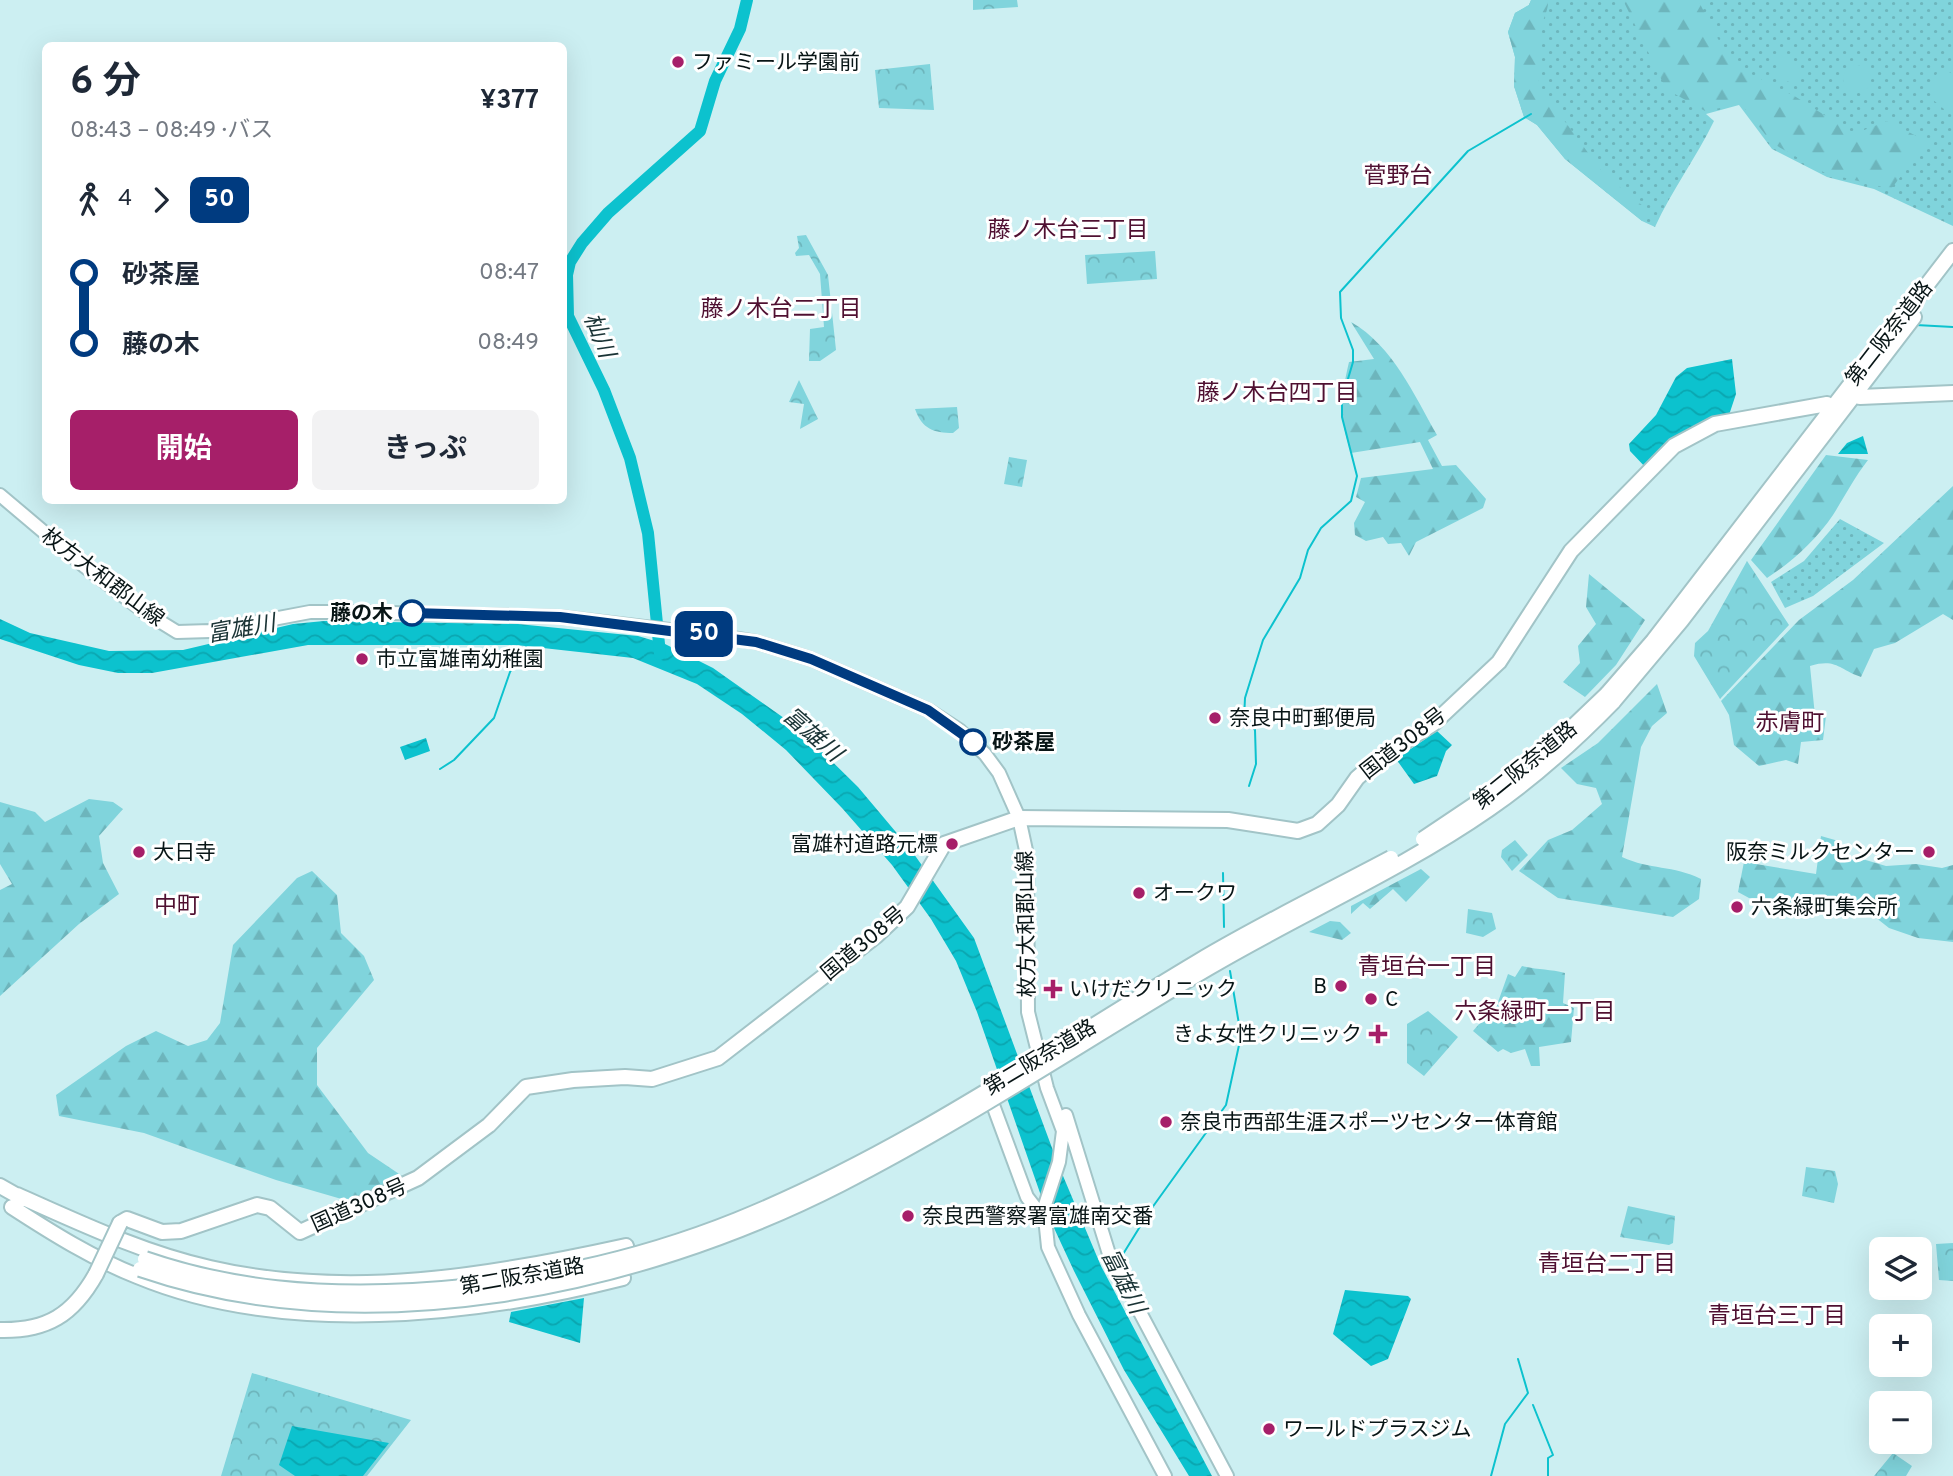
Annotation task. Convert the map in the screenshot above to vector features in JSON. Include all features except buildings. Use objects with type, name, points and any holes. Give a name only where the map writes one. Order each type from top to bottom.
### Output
[{"type":"highway","name":"第二阪奈道路","points":[[1610,698],[1953,251]]},
{"type":"highway","name":"第二阪奈道路","points":[[0,1186],[10,1201],[143,1264],[274,1290],[339,1293],[413,1291],[488,1284],[577,1268],[664,1245],[734,1221],[804,1191],[882,1150],[1201,960],[1441,829],[1528,767],[1610,698],[1682,621],[1953,266]]},
{"type":"highway","points":[[1860,397],[1953,393]]},
{"type":"highway","name":"国道308号","points":[[0,1330],[53,1322],[66,1315],[96,1275],[120,1223],[127,1219],[162,1232],[181,1231],[257,1205],[270,1208],[300,1232],[418,1178],[489,1125],[526,1087],[612,1078],[652,1079],[718,1058],[876,936],[907,906],[944,844],[1019,818],[1228,820],[1298,831],[1317,824],[1338,805],[1357,778],[1381,757],[1434,723],[1499,662],[1571,551],[1674,446],[1715,424],[1828,404]]},
{"type":"highway","points":[[10,1201],[170,1257],[275,1280],[361,1283],[446,1278],[532,1266],[626,1246]]},
{"type":"highway","points":[[10,1201],[96,1259],[138,1277],[204,1297],[273,1309],[361,1313],[446,1309],[536,1298],[623,1278]]},
{"type":"main road","name":"枚方大和郡山線","points":[[0,495],[84,566],[143,611],[177,632],[193,634],[289,615],[323,612],[510,614],[648,627],[738,639],[811,659],[928,710],[959,730],[985,754],[999,773],[1019,818],[1027,855],[1028,1013],[1063,1131],[1044,1216],[1048,1247],[1079,1315],[1165,1476]]},
{"type":"main road","name":"枚方大和郡山線","points":[[1046,1074],[1064,1106],[1109,1254],[1227,1476]]},
{"type":"main road","name":"枚方大和郡山線","points":[[993,1105],[1027,1197],[1044,1216]]},
{"type":"green space","points":[[973,0],[1017,0],[1018,7],[973,10]]},
{"type":"green space","points":[[1531,0],[1953,0],[1953,226],[1874,189],[1827,177],[1772,149],[1739,105],[1706,114],[1714,121],[1655,227],[1642,221],[1565,159],[1537,125],[1524,117],[1514,86],[1515,57],[1508,32],[1515,13],[1529,5]]},
{"type":"green space","points":[[1531,0],[1548,0],[1541,29],[1538,85],[1603,173],[1649,211],[1642,221],[1565,159],[1537,125],[1524,117],[1514,86],[1515,57],[1508,32],[1515,13],[1529,5]]},
{"type":"green space","points":[[1623,0],[1698,0],[1718,39],[1739,68],[1796,97],[1854,134],[1887,121],[1932,144],[1918,154],[1891,189],[1825,173],[1772,143],[1741,104],[1705,111],[1666,89]]},
{"type":"green space","points":[[1780,55],[1797,65],[1801,74],[1796,84],[1779,79],[1776,58]]},
{"type":"green space","points":[[930,64],[934,110],[879,108],[875,70]]},
{"type":"green space","points":[[1857,65],[1867,69],[1871,79],[1867,89],[1857,93],[1847,89],[1843,79],[1847,69]]},
{"type":"green space","points":[[1939,70],[1953,74],[1953,105],[1945,110],[1932,99],[1932,82]]},
{"type":"green space","points":[[806,235],[828,275],[836,350],[820,361],[809,361],[810,329],[824,327],[820,274],[809,255],[796,256],[795,253],[799,248],[797,236]]},
{"type":"green space","points":[[1155,251],[1157,279],[1087,284],[1085,255]]},
{"type":"green space","points":[[1351,322],[1379,344],[1401,372],[1437,435],[1428,440],[1442,466],[1456,465],[1486,499],[1483,508],[1416,542],[1409,556],[1401,543],[1388,544],[1383,537],[1366,541],[1355,535],[1354,523],[1365,502],[1356,497],[1361,478],[1433,469],[1420,442],[1351,453],[1342,408],[1349,362],[1374,359]]},
{"type":"green space","points":[[799,380],[818,419],[800,429],[804,404],[789,402]]},
{"type":"green space","points":[[957,407],[959,428],[953,433],[940,432],[925,425],[915,409]]},
{"type":"green space","points":[[1826,455],[1868,460],[1819,533],[1794,558],[1767,578],[1751,560]]},
{"type":"green space","points":[[1009,457],[1027,460],[1022,487],[1004,484]]},
{"type":"green space","points":[[1953,486],[1953,620],[1943,614],[1895,643],[1874,649],[1861,677],[1832,664],[1810,666],[1815,716],[1826,716],[1823,740],[1801,742],[1798,764],[1786,760],[1759,766],[1734,745],[1729,715],[1721,701],[1799,620],[1853,580]]},
{"type":"green space","points":[[1840,519],[1884,543],[1813,596],[1785,608],[1771,582],[1804,561]]},
{"type":"green space","points":[[1747,561],[1789,625],[1720,699],[1694,656],[1695,643],[1708,631]]},
{"type":"green space","points":[[1589,574],[1645,620],[1616,665],[1585,697],[1563,682],[1580,663],[1578,646],[1596,624],[1586,607]]},
{"type":"green space","points":[[1657,684],[1667,713],[1652,726],[1641,747],[1622,857],[1642,864],[1681,871],[1701,879],[1699,899],[1673,917],[1558,898],[1519,871],[1548,840],[1572,830],[1602,804],[1596,788],[1577,784],[1561,768],[1598,743]]},
{"type":"green space","points":[[89,799],[113,802],[123,809],[99,836],[103,863],[119,894],[79,924],[0,996],[0,890],[12,884],[0,864],[0,802],[35,812],[45,822]]},
{"type":"green space","points":[[1821,836],[1842,842],[1842,861],[1859,858],[1886,866],[1916,864],[1942,868],[1953,865],[1953,942],[1918,938],[1889,928],[1875,917],[1824,906],[1813,912],[1786,909],[1771,899],[1749,898],[1738,892],[1744,862],[1816,874]]},
{"type":"green space","points":[[1515,840],[1528,855],[1512,871],[1501,857],[1502,850]]},
{"type":"green space","points":[[1421,869],[1430,877],[1406,902],[1393,889],[1370,909],[1363,903],[1351,914],[1351,906]]},
{"type":"green space","points":[[312,871],[337,895],[341,933],[364,956],[374,980],[317,1048],[317,1085],[368,1153],[414,1184],[389,1201],[369,1207],[276,1180],[144,1133],[59,1116],[56,1095],[126,1046],[156,1031],[188,1046],[207,1040],[220,1023],[233,945],[297,878]]},
{"type":"green space","points":[[1468,909],[1492,913],[1496,929],[1483,937],[1466,933]]},
{"type":"green space","points":[[1330,921],[1340,922],[1351,933],[1342,940],[1309,932]]},
{"type":"green space","points":[[1522,966],[1565,973],[1563,1003],[1574,1008],[1571,1042],[1539,1047],[1540,1066],[1531,1066],[1525,1049],[1511,1053],[1503,1049],[1498,1052],[1473,1031],[1498,1002],[1508,974],[1515,977]]},
{"type":"green space","points":[[1428,1011],[1458,1037],[1424,1076],[1407,1063],[1407,1024]]},
{"type":"green space","points":[[1806,1167],[1835,1171],[1838,1184],[1834,1203],[1802,1196]]},
{"type":"green space","points":[[1628,1206],[1675,1216],[1673,1243],[1669,1245],[1620,1237]]},
{"type":"green space","points":[[1953,1243],[1953,1281],[1939,1280],[1936,1244]]},
{"type":"green space","points":[[252,1373],[411,1420],[367,1476],[221,1476]]},
{"type":"green space","points":[[1892,1454],[1912,1466],[1906,1476],[1874,1476]]},
{"type":"water","points":[[1732,359],[1736,394],[1728,418],[1647,469],[1630,451],[1629,444],[1656,415],[1676,377],[1687,368]]},
{"type":"water","points":[[1863,436],[1868,454],[1838,454],[1847,443]]},
{"type":"water","points":[[0,619],[30,633],[109,651],[183,650],[293,624],[324,621],[518,624],[638,636],[665,644],[713,668],[798,728],[858,787],[911,850],[974,938],[1058,1164],[1101,1266],[1212,1476],[1189,1476],[1124,1370],[1074,1271],[1047,1213],[977,1012],[956,961],[931,919],[892,865],[842,808],[786,750],[742,714],[697,684],[633,658],[516,645],[308,645],[152,673],[118,673],[79,665],[0,639]]},
{"type":"water","points":[[1437,731],[1452,745],[1446,751],[1437,776],[1414,784],[1396,759]]},
{"type":"water","points":[[426,738],[430,751],[405,760],[400,747]]},
{"type":"water","points":[[1345,1290],[1408,1296],[1411,1299],[1388,1359],[1371,1366],[1333,1334]]},
{"type":"water","points":[[584,1298],[580,1343],[509,1322],[511,1312]]},
{"type":"water","points":[[292,1426],[389,1443],[363,1476],[295,1476],[279,1465]]},
{"type":"waterway","name":"杣川","points":[[660,654],[648,533],[630,458],[604,390],[568,316],[567,275],[570,262],[582,243],[608,213],[700,131],[715,81],[740,29],[747,0]]},
{"type":"waterway","points":[[1249,786],[1256,764],[1255,730],[1244,719],[1245,698],[1263,640],[1300,578],[1308,550],[1321,528],[1351,501],[1357,476],[1342,417],[1342,399],[1353,362],[1353,350],[1341,318],[1340,292],[1468,151],[1531,114]]},
{"type":"waterway","points":[[1916,325],[1953,327]]},
{"type":"waterway","points":[[440,769],[454,760],[494,718],[510,672],[527,645]]},
{"type":"waterway","points":[[1223,873],[1224,927]]},
{"type":"waterway","name":"富雄川","points":[[1120,1259],[1149,1212],[1226,1105],[1241,1036],[1230,971]]},
{"type":"waterway","points":[[1491,1476],[1505,1424],[1528,1393],[1518,1359]]},
{"type":"waterway","points":[[1533,1405],[1553,1455],[1548,1458],[1548,1476]]},
{"type":"bus line","name":"50","points":[[412,613],[560,617],[756,642],[811,659],[928,710],[973,742]]},
{"type":"place","name":"ファミール学園前","points":[[678,62]]},
{"type":"place","name":"藤の木","points":[[412,613]]},
{"type":"place","name":"市立富雄南幼稚園","points":[[362,659]]},
{"type":"place","name":"奈良中町郵便局","points":[[1215,718]]},
{"type":"place","name":"砂茶屋","points":[[973,742]]},
{"type":"place","name":"富雄村道路元標","points":[[952,844]]},
{"type":"place","name":"大日寺","points":[[139,852]]},
{"type":"place","name":"阪奈ミルクセンター","points":[[1929,852]]},
{"type":"place","name":"オークワ","points":[[1139,893]]},
{"type":"place","name":"六条緑町集会所","points":[[1737,907]]},
{"type":"place","name":"B","points":[[1341,986]]},
{"type":"place","name":"いけだクリニック","points":[[1053,989]]},
{"type":"place","name":"C","points":[[1371,999]]},
{"type":"place","name":"きよ女性クリニック","points":[[1378,1034]]},
{"type":"place","name":"奈良市西部生涯スポーツセンター体育館","points":[[1166,1122]]},
{"type":"place","name":"奈良西警察署富雄南交番","points":[[908,1216]]},
{"type":"place","name":"ワールドプラスジム","points":[[1269,1429]]},
{"type":"district","name":"菅野台","points":[[1398,175]]},
{"type":"district","name":"藤ノ木台三丁目","points":[[1068,229]]},
{"type":"district","name":"藤ノ木台二丁目","points":[[781,308]]},
{"type":"district","name":"藤ノ木台四丁目","points":[[1277,392]]},
{"type":"district","name":"赤膚町","points":[[1790,722]]},
{"type":"district","name":"中町","points":[[177,905]]},
{"type":"district","name":"青垣台一丁目","points":[[1427,966]]},
{"type":"district","name":"六条緑町一丁目","points":[[1535,1011]]},
{"type":"district","name":"青垣台二丁目","points":[[1607,1263]]},
{"type":"district","name":"青垣台三丁目","points":[[1777,1315]]}]
